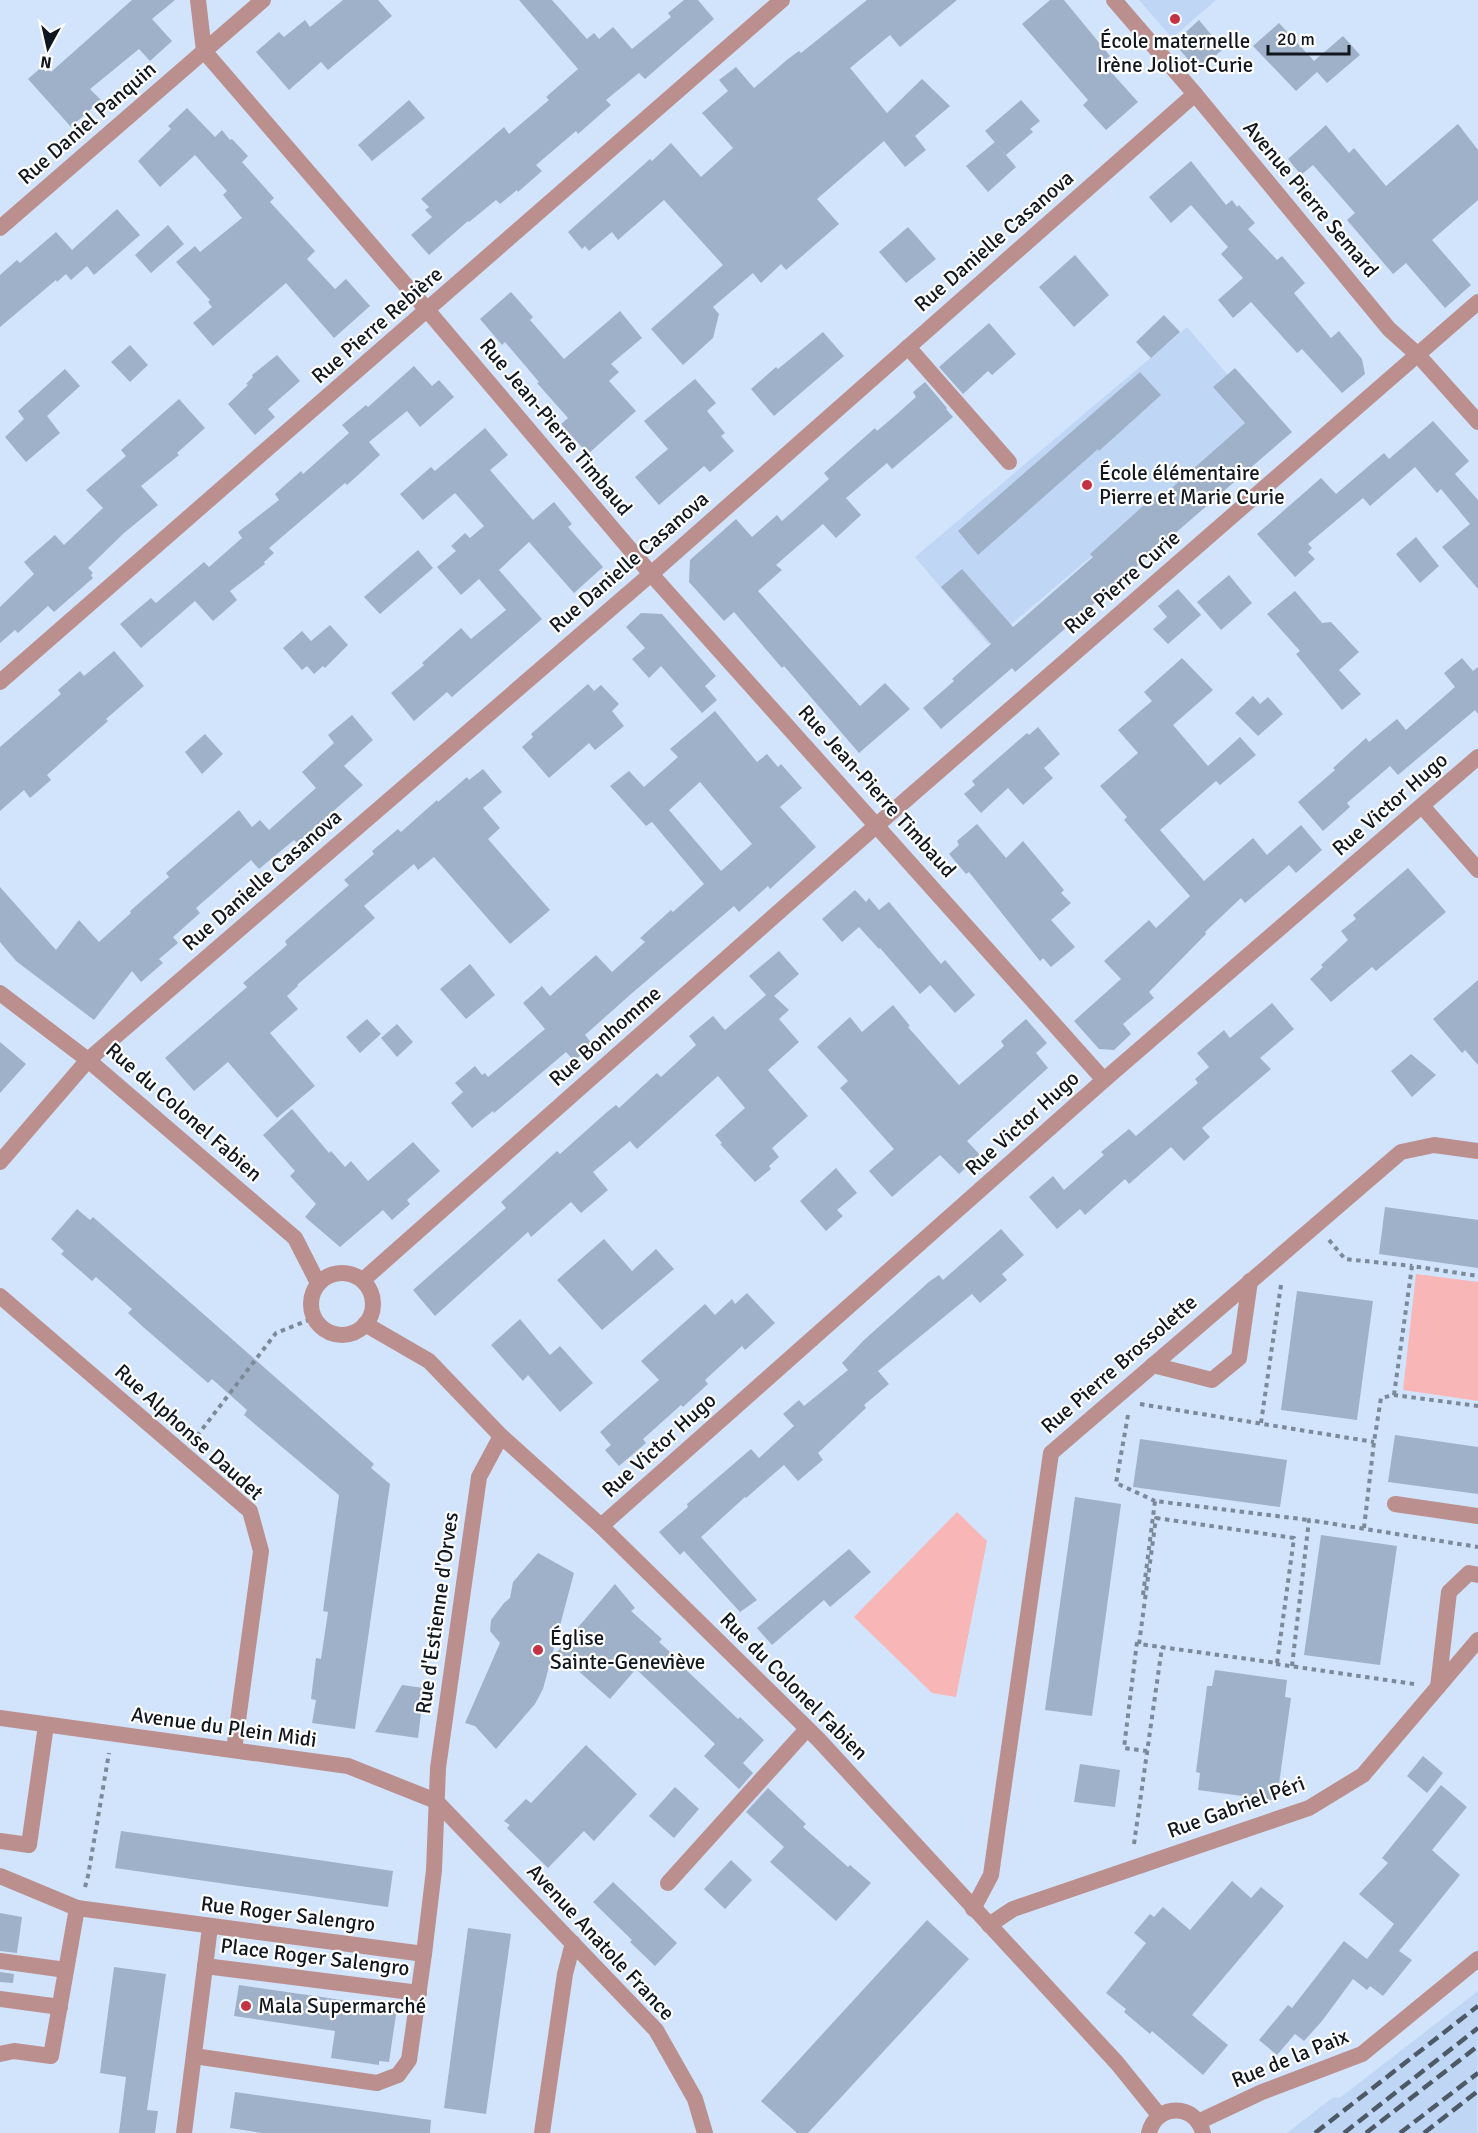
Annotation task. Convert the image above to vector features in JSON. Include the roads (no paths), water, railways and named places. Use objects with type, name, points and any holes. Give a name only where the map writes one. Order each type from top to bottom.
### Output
[{"type":"street","points":[[198,0],[204,51]]},
{"type":"street","name":"Rue Daniel Panquin","points":[[0,228],[263,0]]},
{"type":"street","name":"Rue Pierre Rebière","points":[[0,682],[782,0]]},
{"type":"street","name":"Avenue Pierre Semard","points":[[1114,0],[1195,94],[1389,329],[1418,355],[1478,422]]},
{"type":"street","name":"Rue Jean-Pierre Timbaud","points":[[204,51],[651,574],[1104,1080]]},
{"type":"street","name":"Rue Danielle Casanova","points":[[88,1060],[651,574],[1195,94]]},
{"type":"street","name":"Rue Pierre Curie","points":[[878,825],[1478,302]]},
{"type":"street","points":[[908,347],[1009,462]]},
{"type":"street","name":"Rue Victor Hugo","points":[[601,1526],[1104,1080],[1478,757]]},
{"type":"street","points":[[1422,806],[1478,870]]},
{"type":"street","name":"Rue Bonhomme","points":[[363,1280],[878,825]]},
{"type":"street","name":"Rue du Colonel Fabien","points":[[0,993],[88,1060],[295,1238],[318,1283]]},
{"type":"street","points":[[0,1162],[88,1060]]},
{"type":"street","name":"Rue Pierre Brossolette","points":[[974,1909],[991,1875],[1051,1453],[1401,1152],[1434,1145],[1478,1151]]},
{"type":"street","points":[[345,1273],[363,1280],[369,1288],[373,1307],[371,1316],[365,1324],[358,1331],[348,1335],[338,1335],[320,1326],[311,1309],[311,1300],[318,1283],[326,1277],[345,1273]]},
{"type":"street","points":[[1153,1365],[1212,1380],[1239,1358],[1250,1281]]},
{"type":"street","name":"Rue Alphonse Daudet","points":[[0,1296],[250,1511],[261,1551],[234,1750]]},
{"type":"street","name":"Rue du Colonel Fabien","points":[[365,1324],[429,1361],[501,1436],[601,1526],[807,1729],[1117,2063],[1159,2115]]},
{"type":"street","name":"Rue d'Estienne d'Orves","points":[[436,1801],[438,1768],[478,1477],[501,1436]]},
{"type":"street","points":[[1395,1504],[1478,1516]]},
{"type":"street","points":[[1438,1687],[1449,1592],[1468,1573],[1478,1575]]},
{"type":"street","name":"Rue Gabriel Péri","points":[[989,1925],[1013,1909],[1309,1808],[1363,1775],[1478,1640]]},
{"type":"street","name":"Avenue du Plein Midi","points":[[0,1718],[348,1766],[436,1801]]},
{"type":"street","points":[[0,1841],[29,1845],[45,1725]]},
{"type":"street","points":[[668,1883],[807,1729]]},
{"type":"street","points":[[194,2056],[377,2083],[398,2075],[409,2060],[419,1993],[434,1870],[436,1801]]},
{"type":"street","name":"Avenue Anatole France","points":[[436,1801],[656,2030],[695,2099],[705,2133]]},
{"type":"street","name":"Rue Roger Salengro","points":[[0,1876],[77,1908],[424,1954]]},
{"type":"street","points":[[0,2054],[14,2051],[51,2056],[77,1908]]},
{"type":"street","points":[[184,2133],[210,1926]]},
{"type":"street","points":[[542,2133],[565,1974],[573,1943]]},
{"type":"street","name":"Rue de la Paix","points":[[1159,2115],[1176,2109],[1192,2115],[1201,2127],[1262,2092],[1362,2054],[1478,1959]]},
{"type":"street","points":[[0,1960],[66,1970]]},
{"type":"street","name":"Place Roger Salengro","points":[[205,1966],[419,1993]]},
{"type":"street","points":[[0,1999],[60,2007]]},
{"type":"street","points":[[1149,2133],[1153,2121],[1159,2115]]},
{"type":"railway","points":[[1315,2133],[1478,2006]]},
{"type":"railway","points":[[1344,2133],[1478,2028]]},
{"type":"railway","points":[[1366,2133],[1478,2046]]},
{"type":"railway","points":[[1400,2133],[1478,2073]]},
{"type":"railway","points":[[1424,2133],[1478,2091]]},
{"type":"place","name":"École maternelle Irène Joliot-Curie","points":[[1175,19]]},
{"type":"place","name":"École élémentaire Pierre et Marie Curie","points":[[1087,485]]},
{"type":"place","name":"Église Sainte-Geneviève","points":[[538,1650]]},
{"type":"place","name":"Mala Supermarché","points":[[246,2006]]}]
